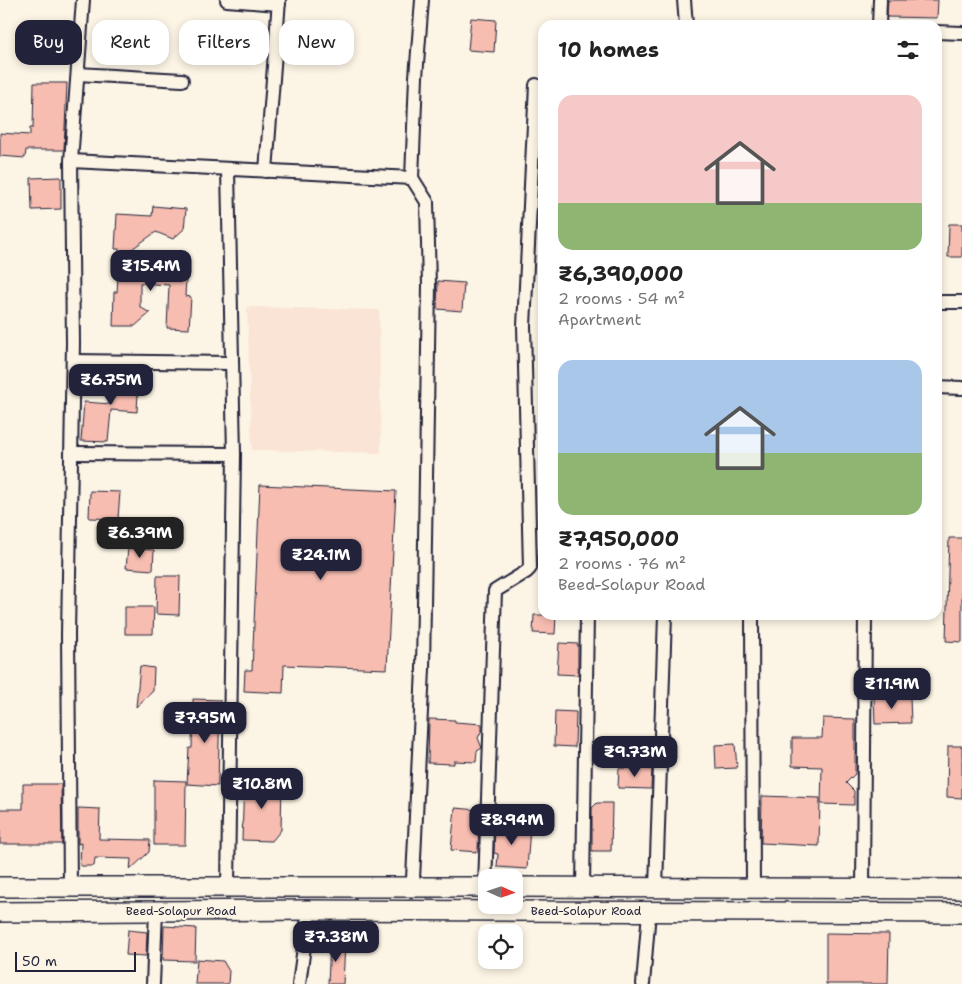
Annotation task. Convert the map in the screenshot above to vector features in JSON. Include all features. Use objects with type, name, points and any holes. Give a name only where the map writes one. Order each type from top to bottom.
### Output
[{"type":"main road","name":"Beed-Solapur Road","points":[[0,887],[478,887]]},
{"type":"main road","name":"Beed-Solapur Road","points":[[523,887],[962,889]]},
{"type":"main road","name":"Beed-Solapur Road","points":[[0,912],[308,910],[962,914]]},
{"type":"street","points":[[70,888],[68,634],[73,361],[71,161],[83,0]]},
{"type":"street","points":[[227,0],[279,2],[266,171]]},
{"type":"street","points":[[415,887],[413,879],[423,659],[429,285],[427,202],[412,178],[416,77],[422,0]]},
{"type":"street","points":[[684,0],[686,20]]},
{"type":"street","points":[[879,20],[880,0]]},
{"type":"street","points":[[942,32],[962,33]]},
{"type":"street","points":[[78,74],[182,80]]},
{"type":"street","points":[[487,869],[495,591],[530,568],[524,326],[536,85]]},
{"type":"street","points":[[71,161],[412,178]]},
{"type":"street","points":[[228,170],[234,454],[228,887]]},
{"type":"street","points":[[942,302],[962,302]]},
{"type":"street","points":[[73,361],[231,363]]},
{"type":"street","points":[[942,387],[962,388]]},
{"type":"street","points":[[71,453],[234,454]]},
{"type":"street","points":[[583,887],[587,620]]},
{"type":"street","points":[[656,887],[665,620]]},
{"type":"street","points":[[752,620],[753,888]]},
{"type":"street","points":[[863,888],[865,620]]},
{"type":"street","points":[[299,984],[308,910]]},
{"type":"street","points":[[153,984],[156,911]]},
{"type":"street","points":[[643,984],[648,912]]},
{"type":"shaded area","points":[[247,307],[379,310],[381,453],[252,450]]},
{"type":"building","points":[[888,0],[938,0],[937,18],[887,17]]},
{"type":"building","points":[[471,18],[496,20],[494,52],[468,50]]},
{"type":"building","points":[[34,83],[67,83],[64,150],[26,150],[25,158],[0,156],[0,133],[30,135],[30,128],[33,128]]},
{"type":"building","points":[[61,177],[61,209],[32,210],[31,178]]},
{"type":"building","points":[[153,206],[186,209],[184,229],[173,239],[156,232],[119,258],[119,249],[115,249],[117,214],[152,216]]},
{"type":"building","points":[[949,224],[962,224],[962,257],[948,257]]},
{"type":"building","points":[[119,259],[187,262],[185,296],[191,297],[189,329],[167,328],[169,285],[140,283],[140,307],[150,313],[135,326],[113,326],[114,292],[117,292]]},
{"type":"building","points":[[438,281],[464,283],[462,311],[437,309]]},
{"type":"building","points":[[113,370],[139,371],[137,412],[111,410],[108,442],[81,441],[84,402],[111,404]]},
{"type":"building","points":[[260,485],[396,491],[387,669],[284,665],[283,693],[244,691],[245,670],[252,670]]},
{"type":"building","points":[[90,491],[120,492],[118,519],[89,518]]},
{"type":"building","points":[[949,538],[962,538],[962,642],[946,641]]},
{"type":"building","points":[[128,548],[154,550],[153,570],[126,568]]},
{"type":"building","points":[[157,576],[180,576],[179,615],[156,614]]},
{"type":"building","points":[[125,607],[154,607],[153,634],[125,634]]},
{"type":"building","points":[[534,615],[538,615],[538,620],[556,620],[555,634],[533,633]]},
{"type":"building","points":[[559,643],[578,644],[578,675],[557,674]]},
{"type":"building","points":[[140,666],[154,668],[153,691],[136,707]]},
{"type":"building","points":[[874,697],[910,697],[911,723],[875,724]]},
{"type":"building","points":[[193,699],[220,700],[218,786],[187,784],[189,748],[192,748]]},
{"type":"building","points":[[555,711],[576,712],[575,747],[554,746]]},
{"type":"building","points":[[823,718],[855,719],[855,774],[846,783],[854,791],[854,805],[821,804],[822,767],[792,766],[792,738],[822,738]]},
{"type":"building","points":[[429,719],[482,724],[482,730],[478,738],[482,748],[477,751],[476,762],[454,761],[454,764],[428,763]]},
{"type":"building","points":[[735,744],[737,768],[716,769],[715,745]]},
{"type":"building","points":[[948,746],[962,746],[962,798],[947,797]]},
{"type":"building","points":[[619,768],[652,769],[651,789],[618,788]]},
{"type":"building","points":[[244,779],[282,780],[281,830],[272,841],[242,840]]},
{"type":"building","points":[[154,780],[186,781],[185,845],[154,845]]},
{"type":"building","points":[[23,784],[61,784],[62,844],[0,844],[0,809],[23,809]]},
{"type":"building","points":[[762,796],[820,798],[819,846],[761,843]]},
{"type":"building","points":[[597,803],[612,803],[611,851],[592,851],[592,808]]},
{"type":"building","points":[[78,808],[100,809],[99,839],[150,840],[149,852],[130,870],[131,859],[95,858],[94,866],[80,866],[81,843],[78,844]]},
{"type":"building","points":[[455,808],[479,810],[478,852],[451,850]]},
{"type":"building","points":[[495,825],[530,827],[527,869],[497,867],[498,854],[494,853]]},
{"type":"building","points":[[164,926],[196,928],[195,961],[163,960]]},
{"type":"building","points":[[128,930],[147,932],[146,956],[126,955]]},
{"type":"building","points":[[826,933],[889,934],[888,984],[826,984]]},
{"type":"building","points":[[330,942],[345,943],[343,984],[328,984]]},
{"type":"building","points":[[197,959],[223,961],[229,971],[228,984],[195,984]]}]
